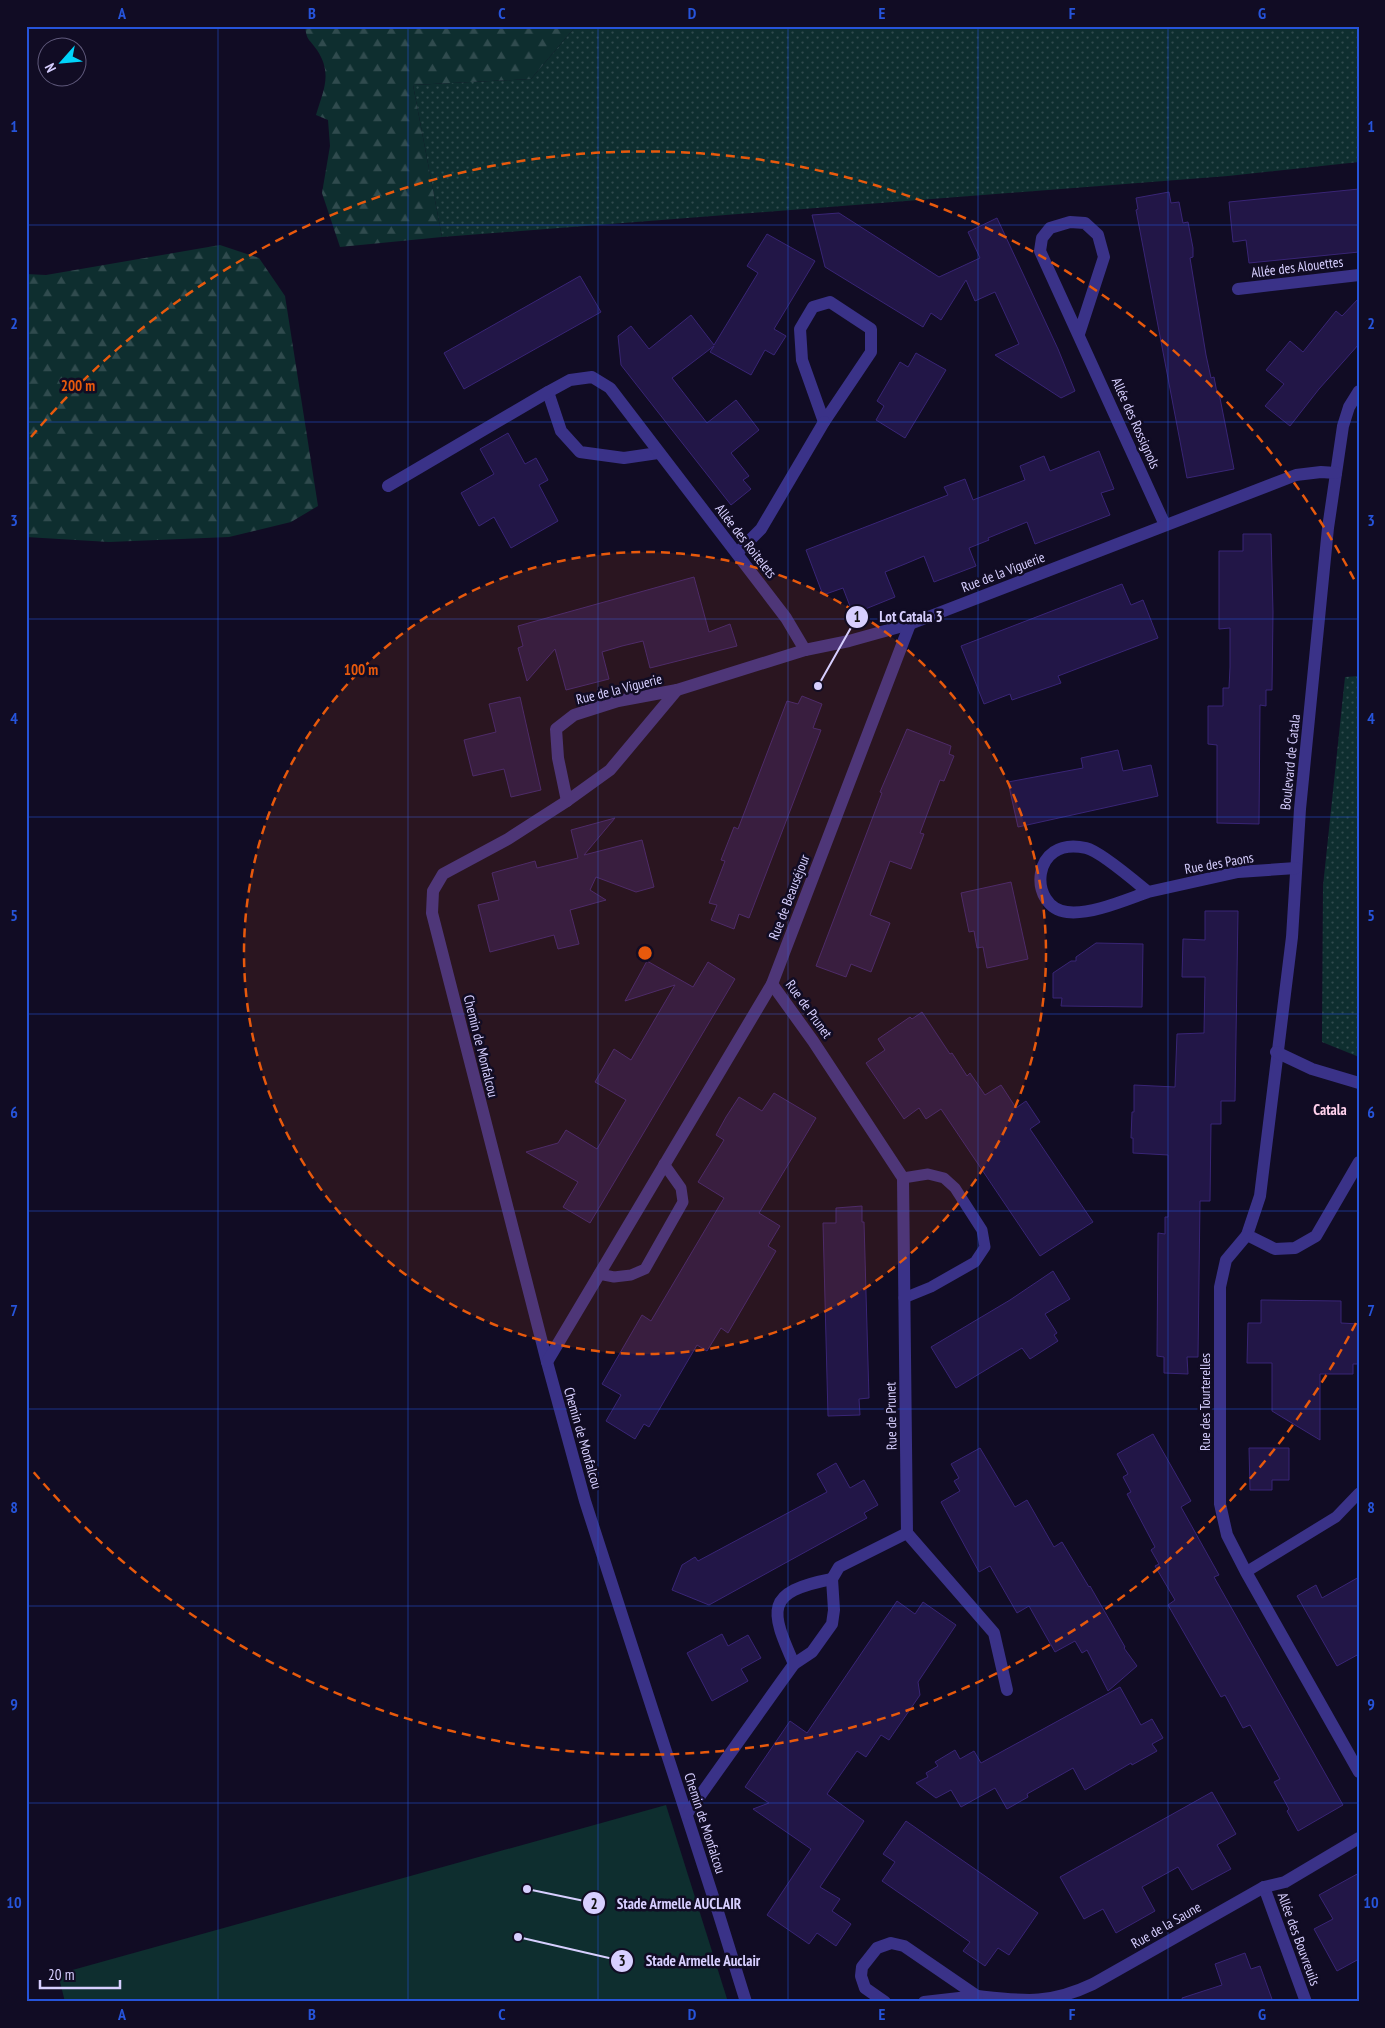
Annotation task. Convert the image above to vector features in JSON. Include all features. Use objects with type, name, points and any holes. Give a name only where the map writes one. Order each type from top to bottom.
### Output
[{"type":"street","name":"Allée des Rossignols","points":[[1079,334],[1104,257],[1098,235],[1085,223],[1070,222],[1050,228],[1042,238],[1040,251],[1165,524]]},
{"type":"street","name":"Allée des Alouettes","points":[[1238,289],[1359,275]]},
{"type":"street","points":[[737,553],[761,528],[824,422],[871,352],[871,329],[830,302],[813,307],[800,329],[802,360],[824,422]]},
{"type":"street","name":"Allée des Roitelets","points":[[388,486],[570,380],[592,377],[610,388],[786,618],[804,650]]},
{"type":"street","name":"Boulevard de Catala","points":[[1276,1052],[1292,937],[1300,809],[1336,473],[1343,426],[1349,407],[1359,391]]},
{"type":"street","points":[[548,392],[561,431],[580,452],[624,458],[658,453]]},
{"type":"street","name":"Rue de la Viguerie","points":[[568,801],[558,758],[556,729],[574,715],[618,702],[677,690],[804,650],[849,641],[910,624],[1296,475],[1321,472],[1336,473]]},
{"type":"street","name":"Rue de Beauséjour","points":[[546,1362],[772,984],[910,624]]},
{"type":"street","name":"Rue de la Viguerie","points":[[442,874],[508,839],[568,801],[610,770],[677,690]]},
{"type":"street","name":"Rue des Paons","points":[[1148,892],[1116,867],[1087,848],[1067,847],[1053,852],[1042,863],[1040,877],[1042,893],[1051,906],[1065,912],[1083,912],[1148,892],[1238,872],[1296,868]]},
{"type":"street","name":"Chemin de Monfalcou","points":[[442,874],[434,891],[432,913],[546,1362],[585,1501],[746,2002]]},
{"type":"street","name":"Rue de Prunet","points":[[772,984],[813,1041],[902,1178],[907,1533]]},
{"type":"street","points":[[1276,1052],[1312,1069],[1359,1083]]},
{"type":"street","name":"Rue des Tourterelles","points":[[1276,1052],[1260,1196],[1247,1235],[1226,1260],[1220,1287],[1220,1504],[1227,1535],[1246,1572],[1359,1772]]},
{"type":"street","points":[[1247,1235],[1275,1249],[1296,1248],[1316,1236],[1359,1162]]},
{"type":"street","points":[[687,1814],[794,1664],[812,1652],[832,1624],[834,1610],[832,1579],[839,1568],[851,1560],[907,1533],[994,1633],[1007,1690]]},
{"type":"street","points":[[794,1664],[776,1620],[777,1608],[781,1600],[797,1588],[832,1579]]},
{"type":"street","name":"Rue de la Saune","points":[[924,2002],[977,1996],[1020,2001],[1045,2000],[1072,1994],[1264,1887],[1285,1882],[1359,1838]]},
{"type":"street","name":"Allée des Bouvreuils","points":[[1264,1887],[1306,2002]]},
{"type":"street","name":"Rue de la Saune","points":[[885,2002],[865,1988],[861,1976],[862,1967],[877,1948],[890,1943],[904,1946],[977,1996]]},
{"type":"lane","points":[[599,1274],[614,1277],[631,1275],[645,1269],[683,1202],[681,1188],[664,1164]]},
{"type":"lane","points":[[902,1178],[928,1174],[944,1178],[956,1188],[982,1230],[985,1247],[975,1262],[930,1287],[904,1298]]},
{"type":"lane","points":[[1246,1572],[1336,1517],[1359,1493]]},
{"type":"green space","points":[[305,26],[576,26],[531,79],[413,85],[442,237],[340,247],[322,193],[330,146],[328,120],[316,115],[324,90],[325,67],[308,37]]},
{"type":"green space","points":[[576,26],[1359,26],[1359,162],[1228,176],[442,237],[413,85],[531,79]]},
{"type":"green space","points":[[220,245],[259,258],[285,296],[318,506],[291,522],[229,537],[109,542],[26,537],[26,274],[46,275]]},
{"type":"green space","points":[[1359,676],[1359,1057],[1322,1042],[1323,886],[1345,677]]},
{"type":"green space","points":[[666,1805],[728,2002],[65,2002],[58,1974]]},
{"type":"building","points":[[1359,189],[1359,252],[1249,263],[1246,240],[1233,242],[1229,202]]},
{"type":"building","points":[[1169,192],[1171,203],[1179,202],[1183,223],[1188,222],[1193,248],[1193,257],[1190,258],[1206,355],[1211,378],[1214,377],[1217,393],[1219,393],[1234,469],[1187,478],[1136,210],[1138,209],[1136,198]]},
{"type":"building","points":[[839,213],[939,277],[980,258],[968,232],[997,218],[1058,349],[1075,391],[1061,398],[995,355],[1019,344],[995,292],[975,301],[966,280],[941,320],[931,313],[923,327],[825,267],[812,215]]},
{"type":"building","points":[[767,234],[815,261],[774,329],[786,336],[774,355],[765,350],[751,375],[710,352],[714,346],[672,378],[707,423],[736,400],[759,430],[731,453],[749,476],[743,480],[751,489],[731,505],[621,365],[618,336],[631,326],[649,349],[691,315],[714,345],[758,273],[747,266]]},
{"type":"building","points":[[580,276],[601,312],[464,389],[444,353]]},
{"type":"building","points":[[1359,298],[1359,344],[1319,389],[1290,426],[1265,406],[1284,384],[1266,370],[1290,341],[1303,352],[1336,311],[1342,316]]},
{"type":"building","points":[[916,353],[946,370],[905,438],[876,420],[884,406],[877,401],[900,362],[908,367]]},
{"type":"building","points":[[508,433],[525,464],[536,458],[548,480],[539,485],[558,521],[511,548],[494,517],[479,526],[461,493],[494,474],[480,449]]},
{"type":"building","points":[[1099,451],[1114,489],[1101,493],[1110,515],[1035,544],[1027,522],[969,548],[976,566],[934,582],[924,556],[885,572],[895,597],[853,614],[843,588],[823,595],[806,550],[948,495],[944,487],[965,479],[973,500],[1025,480],[1020,466],[1044,456],[1050,471]]},
{"type":"building","points":[[1243,534],[1271,534],[1272,690],[1266,690],[1266,706],[1260,705],[1259,824],[1217,823],[1217,745],[1208,744],[1208,706],[1223,706],[1223,688],[1229,688],[1230,628],[1219,629],[1219,551],[1243,551]]},
{"type":"building","points":[[694,577],[709,632],[730,624],[737,646],[650,668],[643,641],[622,646],[602,652],[609,679],[566,690],[555,649],[527,681],[518,648],[523,646],[518,626]]},
{"type":"building","points":[[1122,584],[1131,605],[1143,600],[1158,638],[1058,676],[1061,683],[1012,700],[1010,694],[984,704],[961,646]]},
{"type":"building","points":[[802,696],[822,704],[813,728],[821,730],[749,918],[739,914],[734,929],[711,920],[717,905],[709,903],[725,861],[721,860],[734,827],[738,829],[787,701],[798,704]]},
{"type":"building","points":[[520,697],[541,790],[511,797],[504,769],[473,776],[464,740],[496,732],[489,704]]},
{"type":"building","points":[[907,729],[951,746],[949,754],[954,756],[944,781],[940,780],[920,833],[924,834],[911,869],[890,861],[870,915],[890,923],[871,972],[851,964],[846,977],[816,966],[882,793],[880,792]]},
{"type":"building","points":[[1118,750],[1123,771],[1151,765],[1158,796],[1018,827],[1008,782],[1083,768],[1081,758]]},
{"type":"building","points":[[615,818],[584,855],[642,840],[654,887],[636,892],[596,877],[590,890],[606,900],[570,910],[579,944],[558,949],[554,935],[490,952],[478,905],[499,900],[492,873],[535,861],[537,868],[578,858],[571,830]]},
{"type":"building","points":[[1011,882],[1028,959],[987,968],[983,947],[977,948],[974,931],[969,932],[961,893]]},
{"type":"building","points":[[1205,911],[1238,911],[1235,1101],[1221,1101],[1221,1124],[1211,1124],[1210,1201],[1200,1201],[1198,1357],[1187,1357],[1188,1374],[1164,1373],[1164,1357],[1157,1356],[1158,1233],[1165,1234],[1165,1217],[1168,1217],[1168,1155],[1133,1153],[1133,1138],[1131,1138],[1132,1112],[1134,1112],[1134,1085],[1175,1087],[1177,1034],[1204,1033],[1205,977],[1182,977],[1183,939],[1205,940]]},
{"type":"building","points":[[1096,943],[1143,944],[1142,1007],[1061,1006],[1062,998],[1053,998],[1053,973],[1071,961],[1076,961],[1076,957]]},
{"type":"building","points":[[647,961],[693,987],[708,962],[735,979],[590,1223],[563,1207],[578,1182],[526,1152],[558,1143],[566,1130],[597,1149],[626,1100],[595,1082],[614,1049],[631,1060],[675,985],[625,1001]]},
{"type":"building","points":[[922,1012],[950,1054],[952,1053],[967,1076],[970,1073],[985,1095],[1001,1085],[1016,1108],[1026,1101],[1040,1122],[1030,1129],[1093,1222],[1040,1256],[941,1109],[926,1119],[919,1108],[904,1119],[866,1063],[885,1050],[878,1039],[910,1017],[912,1019]]},
{"type":"building","points":[[774,1093],[816,1118],[759,1213],[780,1226],[768,1246],[776,1251],[728,1333],[721,1328],[707,1351],[697,1345],[649,1427],[644,1424],[635,1439],[606,1421],[621,1395],[602,1384],[642,1315],[651,1321],[724,1198],[698,1182],[724,1140],[716,1135],[726,1117],[739,1097],[762,1111]]},
{"type":"building","points":[[862,1206],[869,1398],[859,1399],[860,1415],[828,1416],[823,1223],[836,1223],[836,1208]]},
{"type":"building","points":[[1053,1271],[1070,1299],[1045,1314],[1057,1333],[1054,1335],[1058,1341],[1030,1359],[1022,1348],[956,1388],[931,1347],[1010,1300]]},
{"type":"building","points":[[1261,1300],[1341,1301],[1341,1323],[1359,1324],[1359,1364],[1353,1364],[1353,1374],[1320,1374],[1320,1440],[1272,1411],[1272,1363],[1247,1363],[1248,1323],[1261,1323]]},
{"type":"building","points":[[1153,1434],[1191,1501],[1181,1507],[1219,1575],[1214,1577],[1343,1805],[1298,1831],[1287,1811],[1289,1809],[1274,1782],[1280,1779],[1250,1725],[1243,1728],[1225,1695],[1221,1697],[1168,1605],[1175,1600],[1155,1566],[1159,1564],[1151,1550],[1155,1547],[1127,1494],[1131,1492],[1123,1477],[1128,1474],[1117,1454]]},
{"type":"building","points":[[980,1448],[1015,1507],[1027,1500],[1054,1547],[1062,1542],[1090,1586],[1124,1648],[1137,1666],[1108,1691],[1087,1650],[1082,1653],[1075,1641],[1055,1652],[1029,1606],[1017,1613],[990,1566],[979,1572],[941,1502],[960,1491],[954,1481],[959,1478],[951,1464]]},
{"type":"building","points":[[1249,1448],[1289,1448],[1289,1480],[1272,1480],[1272,1490],[1250,1490]]},
{"type":"building","points":[[836,1463],[850,1488],[864,1480],[878,1505],[864,1513],[867,1518],[709,1605],[672,1590],[682,1565],[695,1557],[698,1561],[827,1492],[817,1474]]},
{"type":"building","points":[[1359,1577],[1359,1654],[1337,1666],[1297,1596],[1316,1585],[1322,1598]]},
{"type":"building","points":[[897,1601],[915,1614],[923,1602],[956,1625],[918,1682],[920,1695],[889,1740],[881,1735],[866,1757],[857,1751],[827,1794],[864,1821],[820,1887],[840,1899],[832,1911],[851,1924],[836,1946],[817,1933],[809,1944],[767,1915],[811,1849],[753,1809],[769,1803],[745,1787],[790,1721],[807,1733]]},
{"type":"building","points":[[722,1634],[728,1646],[748,1635],[761,1658],[741,1669],[748,1681],[712,1701],[687,1653]]},
{"type":"building","points":[[1120,1687],[1141,1725],[1152,1719],[1163,1738],[1152,1744],[1157,1751],[1132,1765],[1131,1763],[1085,1790],[1073,1768],[1027,1794],[1028,1797],[1007,1809],[995,1788],[961,1807],[951,1790],[936,1798],[916,1783],[928,1777],[926,1773],[938,1766],[935,1762],[955,1750],[960,1759],[974,1751],[981,1763]]},
{"type":"building","points":[[1212,1792],[1236,1834],[1217,1845],[1231,1869],[1192,1890],[1178,1867],[1142,1887],[1155,1911],[1116,1933],[1103,1909],[1084,1919],[1060,1877]]},
{"type":"building","points":[[906,1821],[1038,1913],[1009,1955],[998,1948],[985,1966],[963,1951],[970,1942],[882,1881],[895,1862],[883,1854]]},
{"type":"building","points":[[1359,1873],[1359,1959],[1337,1971],[1314,1929],[1333,1919],[1319,1895]]},
{"type":"building","points":[[1245,1953],[1251,1969],[1260,1966],[1273,2002],[1183,2002],[1182,1998],[1222,1985],[1215,1964]]},
{"type":"place","name":"Lot Catala 3","points":[[818,686]]},
{"type":"place","name":"Stade Armelle AUCLAIR","points":[[527,1889]]},
{"type":"place","name":"Stade Armelle Auclair","points":[[518,1937]]},
{"type":"district","name":"Catala","points":[[1330,1110]]}]
